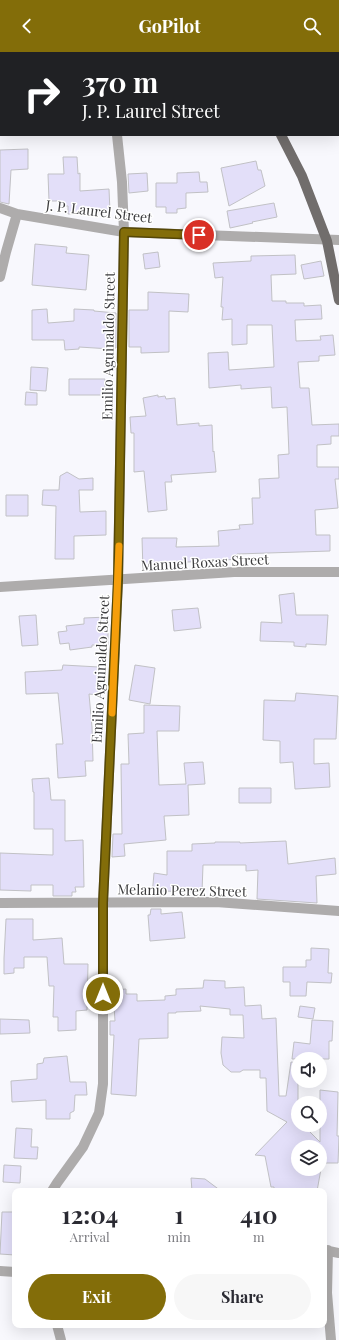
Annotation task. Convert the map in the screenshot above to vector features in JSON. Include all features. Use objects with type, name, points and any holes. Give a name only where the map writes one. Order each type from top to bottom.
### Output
[{"type":"main road","points":[[282,136],[302,176],[327,241],[339,300]]},
{"type":"street","name":"Emilio Aguinaldo Street","points":[[54,1188],[84,1147],[99,1114],[103,1084],[103,903],[118,580],[124,232],[122,182],[117,136]]},
{"type":"street","name":"J. P. Laurel Street","points":[[0,208],[17,214],[124,232],[327,241],[339,240]]},
{"type":"street","points":[[0,277],[17,214]]},
{"type":"street","name":"Manuel Roxas Street","points":[[0,587],[234,572],[339,572]]},
{"type":"street","name":"Melanio Perez Street","points":[[0,903],[216,902],[339,911]]},
{"type":"street","points":[[327,1250],[339,1253]]},
{"type":"street","points":[[0,1271],[12,1272]]},
{"type":"street","points":[[327,1293],[331,1340]]},
{"type":"street","points":[[58,1328],[61,1340]]},
{"type":"building","points":[[28,149],[28,169],[11,170],[9,204],[0,202],[0,150]]},
{"type":"building","points":[[63,157],[77,157],[78,174],[80,173],[80,191],[109,189],[110,212],[68,214],[68,206],[61,206],[60,201],[49,201],[48,174],[64,174]]},
{"type":"building","points":[[256,161],[258,170],[261,170],[265,186],[229,206],[221,168]]},
{"type":"building","points":[[199,172],[200,182],[207,182],[208,192],[186,193],[186,208],[177,209],[177,213],[166,213],[166,207],[156,207],[156,183],[177,183],[177,173]]},
{"type":"building","points":[[147,173],[148,191],[129,193],[128,174]]},
{"type":"building","points":[[274,203],[277,217],[230,228],[227,211]]},
{"type":"building","points":[[35,244],[67,247],[66,253],[89,255],[86,290],[32,285]]},
{"type":"building","points":[[158,252],[160,267],[145,269],[143,254]]},
{"type":"building","points":[[295,255],[296,274],[271,275],[272,301],[304,303],[304,306],[321,305],[322,319],[295,320],[296,341],[321,340],[320,336],[333,335],[335,355],[319,356],[319,361],[298,362],[300,388],[309,388],[312,425],[339,424],[339,436],[331,436],[331,444],[317,445],[317,467],[339,467],[339,479],[335,479],[338,508],[315,510],[316,535],[330,535],[330,551],[237,554],[238,559],[187,562],[186,569],[143,571],[142,538],[177,538],[176,547],[219,546],[218,531],[240,529],[239,525],[253,524],[252,498],[260,498],[259,479],[279,478],[278,455],[289,454],[287,407],[272,408],[271,387],[241,389],[241,385],[209,388],[208,353],[228,352],[229,370],[274,367],[272,325],[247,325],[247,344],[232,345],[232,319],[222,320],[223,307],[221,307],[223,277],[215,278],[213,263],[251,261],[251,256]]},
{"type":"building","points":[[321,261],[324,276],[304,279],[301,265]]},
{"type":"building","points":[[148,292],[189,294],[188,312],[169,311],[169,352],[141,353],[141,347],[129,347],[129,310],[148,310]]},
{"type":"building","points":[[47,309],[48,323],[74,321],[74,309],[116,313],[116,348],[79,347],[79,349],[65,350],[64,340],[32,340],[32,310]]},
{"type":"building","points":[[31,367],[48,368],[46,391],[30,390]]},
{"type":"building","points":[[69,379],[105,379],[105,395],[69,395]]},
{"type":"building","points":[[26,392],[37,393],[37,405],[25,405]]},
{"type":"building","points":[[158,395],[158,397],[165,396],[166,399],[175,398],[177,425],[199,423],[199,426],[212,425],[213,452],[214,451],[216,472],[171,475],[172,482],[165,482],[167,510],[148,512],[144,471],[134,472],[134,433],[131,433],[130,417],[146,416],[143,398]]},
{"type":"building","points":[[67,472],[79,479],[93,478],[93,490],[79,490],[80,512],[106,511],[106,535],[74,536],[74,559],[55,559],[56,506],[42,505],[43,490],[59,490],[60,476]]},
{"type":"building","points":[[6,495],[28,495],[28,516],[6,516]]},
{"type":"building","points":[[294,593],[296,615],[328,615],[326,645],[306,644],[306,647],[294,646],[294,642],[260,641],[261,622],[282,623],[279,595]]},
{"type":"building","points":[[198,608],[201,628],[174,631],[172,610]]},
{"type":"building","points":[[36,615],[38,645],[22,646],[19,616]]},
{"type":"building","points":[[108,617],[108,645],[92,645],[92,647],[70,650],[69,643],[60,644],[58,632],[67,631],[66,626],[84,624],[84,618]]},
{"type":"building","points":[[63,665],[99,667],[98,695],[89,694],[93,761],[85,761],[86,776],[58,778],[56,744],[63,744],[58,693],[26,694],[25,672],[62,670]]},
{"type":"building","points":[[135,665],[155,668],[150,704],[129,700]]},
{"type":"building","points":[[296,693],[338,696],[336,739],[314,739],[314,764],[329,763],[330,787],[295,789],[293,762],[280,763],[280,741],[263,740],[264,700],[295,701]]},
{"type":"building","points":[[144,705],[180,706],[179,731],[157,731],[159,785],[186,784],[184,763],[203,762],[205,784],[188,785],[189,815],[164,816],[166,840],[124,844],[125,856],[112,857],[113,834],[122,834],[121,764],[129,764],[128,734],[144,733]]},
{"type":"building","points":[[49,778],[51,800],[65,800],[65,841],[83,840],[84,887],[75,887],[76,892],[72,892],[72,896],[53,896],[53,885],[31,885],[31,891],[0,890],[0,853],[53,855],[53,829],[34,829],[34,792],[32,779]]},
{"type":"building","points":[[239,788],[271,788],[271,803],[239,803]]},
{"type":"building","points":[[286,841],[288,864],[335,858],[336,874],[316,876],[317,903],[257,899],[258,870],[246,871],[246,865],[203,865],[202,892],[162,891],[162,896],[152,896],[154,873],[167,875],[167,851],[192,851],[192,844],[215,842],[240,843]]},
{"type":"building","points":[[151,909],[161,909],[161,914],[182,912],[185,938],[150,941],[148,915],[150,915]]},
{"type":"building","points":[[6,919],[33,919],[33,940],[62,938],[64,964],[88,964],[87,1010],[76,1011],[76,1030],[58,1031],[58,1017],[53,1017],[54,986],[49,986],[47,957],[24,957],[24,968],[14,968],[14,973],[4,974]]},
{"type":"building","points":[[311,948],[329,949],[328,973],[332,973],[331,983],[307,982],[306,996],[290,996],[290,982],[283,982],[283,967],[306,967],[306,960],[311,960]]},
{"type":"building","points":[[204,980],[225,981],[225,988],[244,987],[245,1006],[261,1005],[262,1019],[276,1018],[279,1096],[286,1096],[291,1062],[291,1088],[298,1088],[298,1096],[291,1096],[291,1132],[310,1132],[318,1140],[291,1140],[291,1176],[320,1176],[318,1188],[271,1187],[265,1156],[255,1155],[287,1122],[267,1111],[266,1078],[260,1078],[260,1070],[231,1072],[223,1065],[221,1053],[222,1037],[244,1038],[243,1015],[230,1015],[230,1009],[200,1006],[201,1011],[168,1013],[168,1038],[139,1039],[136,1096],[111,1094],[114,1035],[110,1035],[110,1021],[115,1021],[113,990],[126,989],[126,994],[137,994],[137,1001],[165,1000],[165,996],[176,995],[176,989],[203,988]]},
{"type":"building","points":[[300,1006],[315,1008],[313,1019],[298,1017]]},
{"type":"building","points":[[0,1019],[29,1020],[30,1033],[0,1034]]},
{"type":"building","points":[[312,1020],[333,1021],[332,1041],[329,1041],[329,1059],[327,1059],[327,1052],[293,1052],[294,1042],[310,1044]]},
{"type":"building","points":[[67,1056],[70,1082],[86,1082],[87,1095],[75,1095],[74,1111],[70,1113],[70,1119],[46,1119],[46,1100],[12,1102],[11,1081],[37,1079],[37,1064],[43,1063],[44,1058]]},
{"type":"building","points":[[320,1090],[338,1092],[338,1163],[327,1163],[327,1140],[320,1140],[320,1132],[327,1132],[327,1096],[320,1096]]},
{"type":"building","points":[[16,1128],[32,1129],[31,1147],[38,1147],[37,1159],[14,1158]]},
{"type":"building","points":[[4,1165],[21,1166],[20,1183],[3,1182]]},
{"type":"building","points":[[191,1178],[205,1179],[217,1188],[192,1188]]},
{"type":"building","points":[[2,1212],[12,1212],[12,1255],[0,1254]]},
{"type":"slow traffic","points":[[112,713],[119,546]]},
{"type":"route","points":[[103,994],[103,903],[118,580],[124,232],[199,235]]}]
